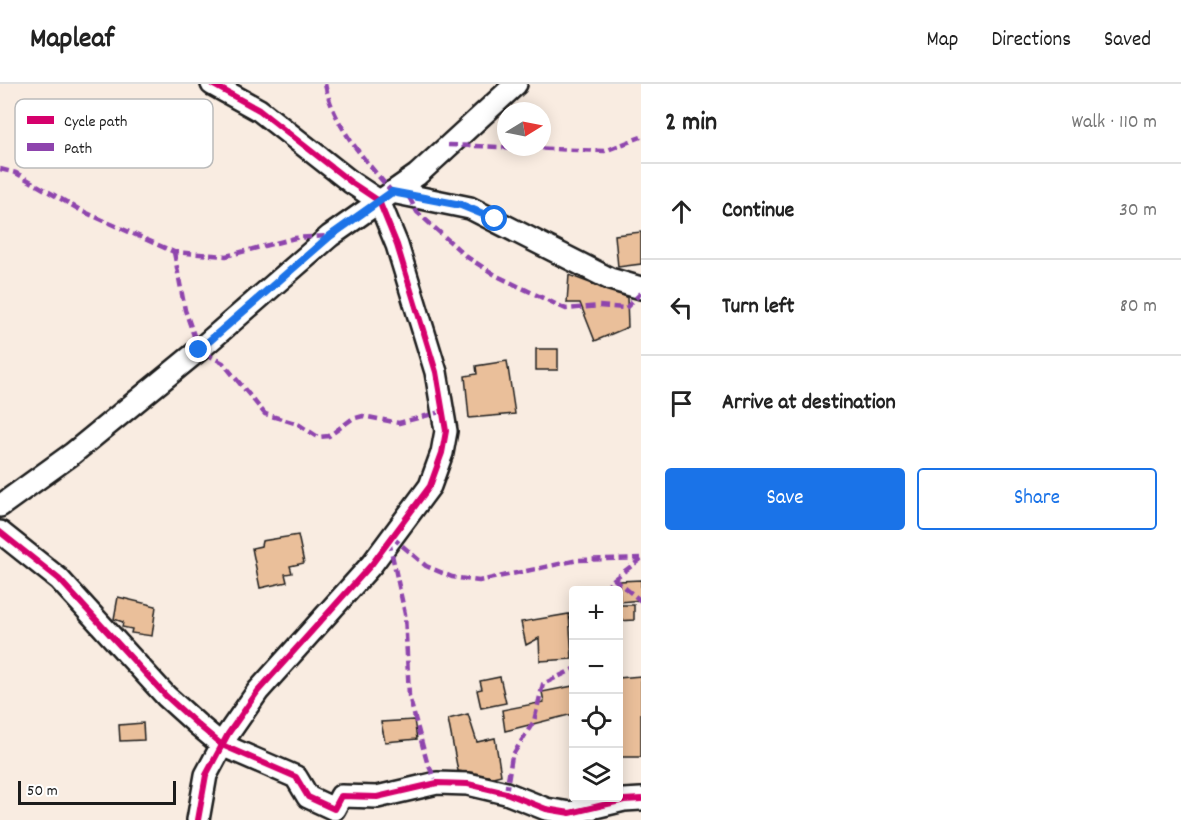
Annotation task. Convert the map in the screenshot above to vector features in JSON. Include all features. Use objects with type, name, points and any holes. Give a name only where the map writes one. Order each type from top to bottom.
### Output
[{"type":"street","points":[[212,84],[259,110],[351,183],[385,197],[470,208],[610,279],[641,288]]},
{"type":"street","points":[[0,506],[72,454],[199,350],[330,236],[417,175],[516,84]]},
{"type":"street","points":[[198,820],[206,775],[222,745],[258,691],[325,613],[372,564],[430,486],[442,453],[446,431],[436,372],[397,245],[385,197]]},
{"type":"street","points":[[0,532],[59,579],[166,696],[222,745],[296,777],[308,797],[334,809],[341,796],[377,797],[437,783],[468,784],[506,793],[546,809],[570,813],[624,800],[641,799]]},
{"type":"building","points":[[641,232],[641,264],[618,267],[615,235]]},
{"type":"building","points":[[569,275],[627,297],[628,327],[595,341],[580,303],[567,303]]},
{"type":"building","points":[[536,349],[558,349],[558,370],[536,370]]},
{"type":"building","points":[[507,361],[515,414],[469,418],[465,376],[477,374],[476,366]]},
{"type":"building","points":[[298,535],[304,563],[290,566],[292,573],[285,574],[287,582],[260,588],[252,548],[261,546],[262,541]]},
{"type":"building","points":[[641,580],[641,600],[623,602],[623,586],[619,586],[619,581]]},
{"type":"building","points":[[118,597],[156,606],[152,636],[131,633],[132,629],[122,627],[123,622],[114,619]]},
{"type":"building","points":[[623,605],[634,605],[634,620],[623,621]]},
{"type":"building","points":[[569,614],[569,659],[540,661],[539,638],[526,645],[521,622]]},
{"type":"building","points":[[641,676],[641,757],[623,757],[623,678]]},
{"type":"building","points":[[500,677],[506,703],[481,708],[477,690],[482,689],[480,681]]},
{"type":"building","points":[[569,687],[569,715],[505,731],[502,710],[544,702],[542,692]]},
{"type":"building","points":[[468,714],[477,742],[495,738],[501,775],[493,777],[458,771],[448,719]]},
{"type":"building","points":[[414,720],[417,739],[385,742],[381,722]]},
{"type":"building","points":[[143,723],[144,740],[120,741],[119,725]]},
{"type":"marked path","points":[[325,84],[329,100],[343,129],[392,192]]},
{"type":"marked path","points":[[448,145],[605,151],[641,137]]},
{"type":"marked path","points":[[0,169],[16,173],[80,210],[174,252],[226,256],[295,238],[330,236]]},
{"type":"marked path","points":[[409,197],[417,212],[467,257],[497,276],[566,309],[599,306],[626,308],[641,293]]},
{"type":"marked path","points":[[174,252],[185,310],[199,350],[223,363],[265,414],[298,424],[318,437],[329,436],[352,419],[363,416],[399,423],[444,411]]},
{"type":"marked path","points":[[392,537],[426,566],[452,577],[479,581],[578,560],[641,558]]},
{"type":"marked path","points":[[389,541],[405,614],[409,696],[427,762],[437,783]]},
{"type":"marked path","points":[[608,586],[641,559]]},
{"type":"marked path","points":[[614,579],[641,601]]},
{"type":"marked path","points":[[506,793],[512,756],[534,721],[543,684],[569,671]]},
{"type":"cycle path","points":[[198,820],[206,775],[228,734],[258,691],[372,564],[430,486],[442,453],[446,431],[436,372],[397,245],[379,201],[352,183],[259,110],[212,84]]},
{"type":"cycle path","points":[[0,532],[59,579],[166,696],[222,745],[296,777],[308,797],[334,809],[341,796],[377,797],[437,783],[468,784],[506,793],[546,809],[570,813],[624,800],[641,799]]},
{"type":"route","points":[[199,350],[330,236],[392,192],[461,205],[495,219]]}]
